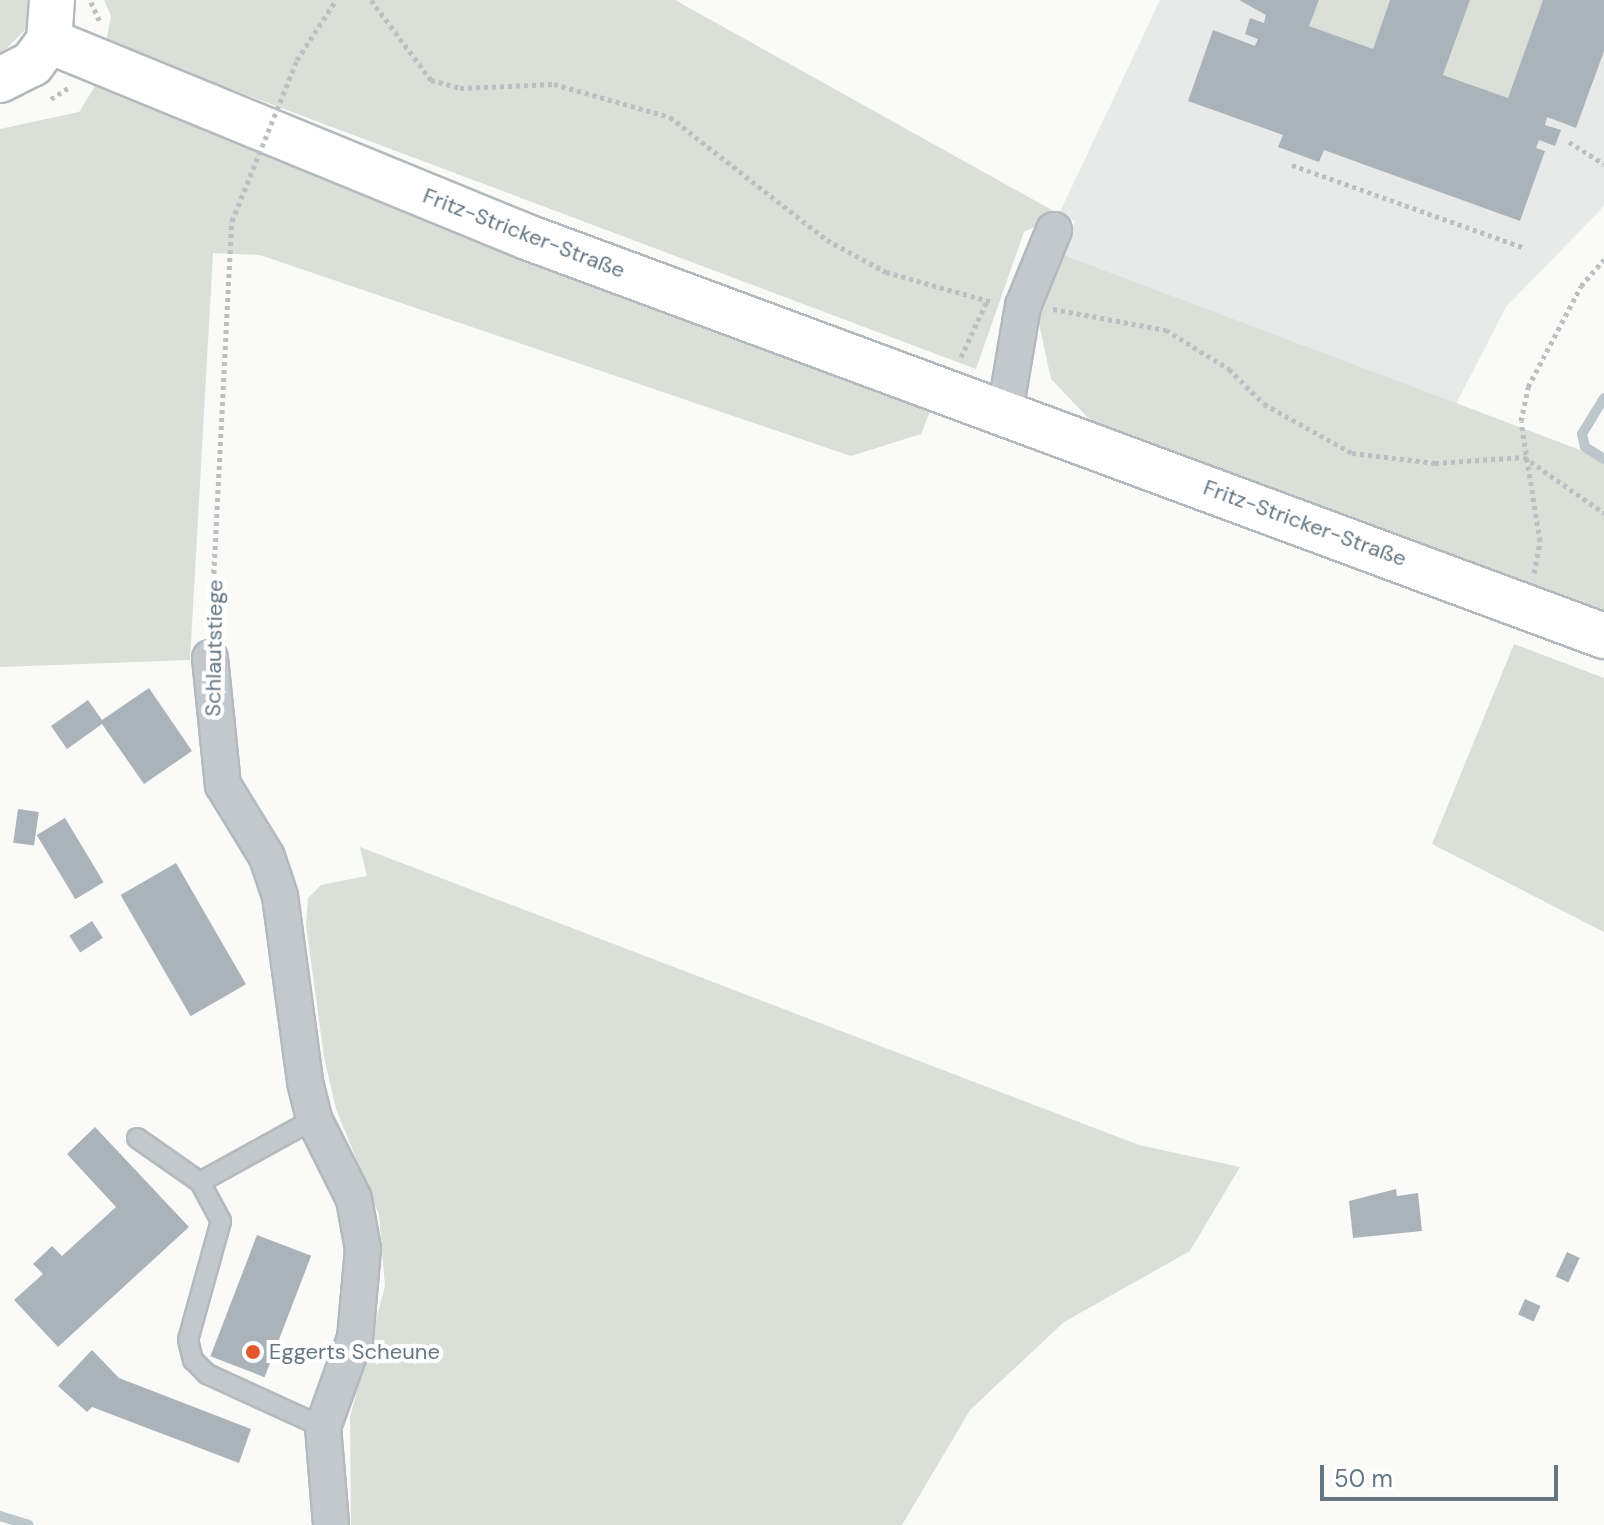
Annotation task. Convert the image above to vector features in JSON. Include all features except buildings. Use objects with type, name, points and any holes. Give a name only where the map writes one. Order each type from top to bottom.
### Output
[{"type":"main road","points":[[0,80],[32,64],[50,20]]},
{"type":"main road","name":"Fritz-Stricker-Straße","points":[[50,20],[527,237],[1604,636]]},
{"type":"street","points":[[1005,412],[1023,306],[1054,230]]},
{"type":"street","name":"Schlautstiege","points":[[210,658],[223,785],[267,857],[280,896],[314,1119],[354,1199],[363,1249],[355,1338],[323,1427],[331,1525]]},
{"type":"lane","points":[[200,1182],[314,1119]]},
{"type":"lane","points":[[137,1138],[200,1182],[221,1221],[188,1340],[193,1360],[207,1374],[323,1427]]},
{"type":"path","name":"Schlautstiege","points":[[210,658],[232,221],[297,60],[336,0]]},
{"type":"path","points":[[371,0],[431,80],[460,88],[554,84],[670,117],[827,240],[908,279],[1023,306],[1120,316],[1166,330],[1229,369],[1264,404],[1352,453],[1435,463],[1524,457],[1604,513]]},
{"type":"path","points":[[1569,142],[1604,164]]},
{"type":"path","points":[[1292,165],[1525,248]]},
{"type":"path","points":[[1525,608],[1540,541],[1524,457],[1528,387],[1581,286],[1604,260]]},
{"type":"shaded area","points":[[0,0],[27,0],[28,27],[0,55]]},
{"type":"shaded area","points":[[104,0],[675,0],[1059,214],[1024,232],[976,369],[106,42],[111,16]]},
{"type":"shaded area","points":[[1160,0],[1604,0],[1604,206],[1506,307],[1456,404],[1061,254],[1075,221],[1059,214]]},
{"type":"shaded area","points":[[1319,0],[1390,0],[1373,49],[1309,26]]},
{"type":"shaded area","points":[[1470,0],[1543,0],[1508,98],[1443,75]]},
{"type":"shaded area","points":[[97,83],[933,404],[921,434],[851,456],[260,255],[213,253],[190,660],[0,667],[0,129],[79,112]]},
{"type":"shaded area","points":[[1061,254],[1604,459],[1604,616],[1096,426],[1051,379],[1038,319]]},
{"type":"shaded area","points":[[1514,644],[1604,678],[1604,932],[1432,844]]},
{"type":"shaded area","points":[[360,847],[1139,1145],[1240,1167],[1190,1251],[1064,1322],[970,1410],[902,1525],[351,1525],[350,1417],[385,1286],[379,1215],[336,1109],[324,1057],[306,925],[308,898],[321,885],[367,876]]},
{"type":"waterway","points":[[1604,398],[1582,434],[1585,447],[1604,459]]},
{"type":"waterway","points":[[0,1516],[29,1525]]},
{"type":"place","name":"Eggerts Scheune","points":[[253,1352]]}]
